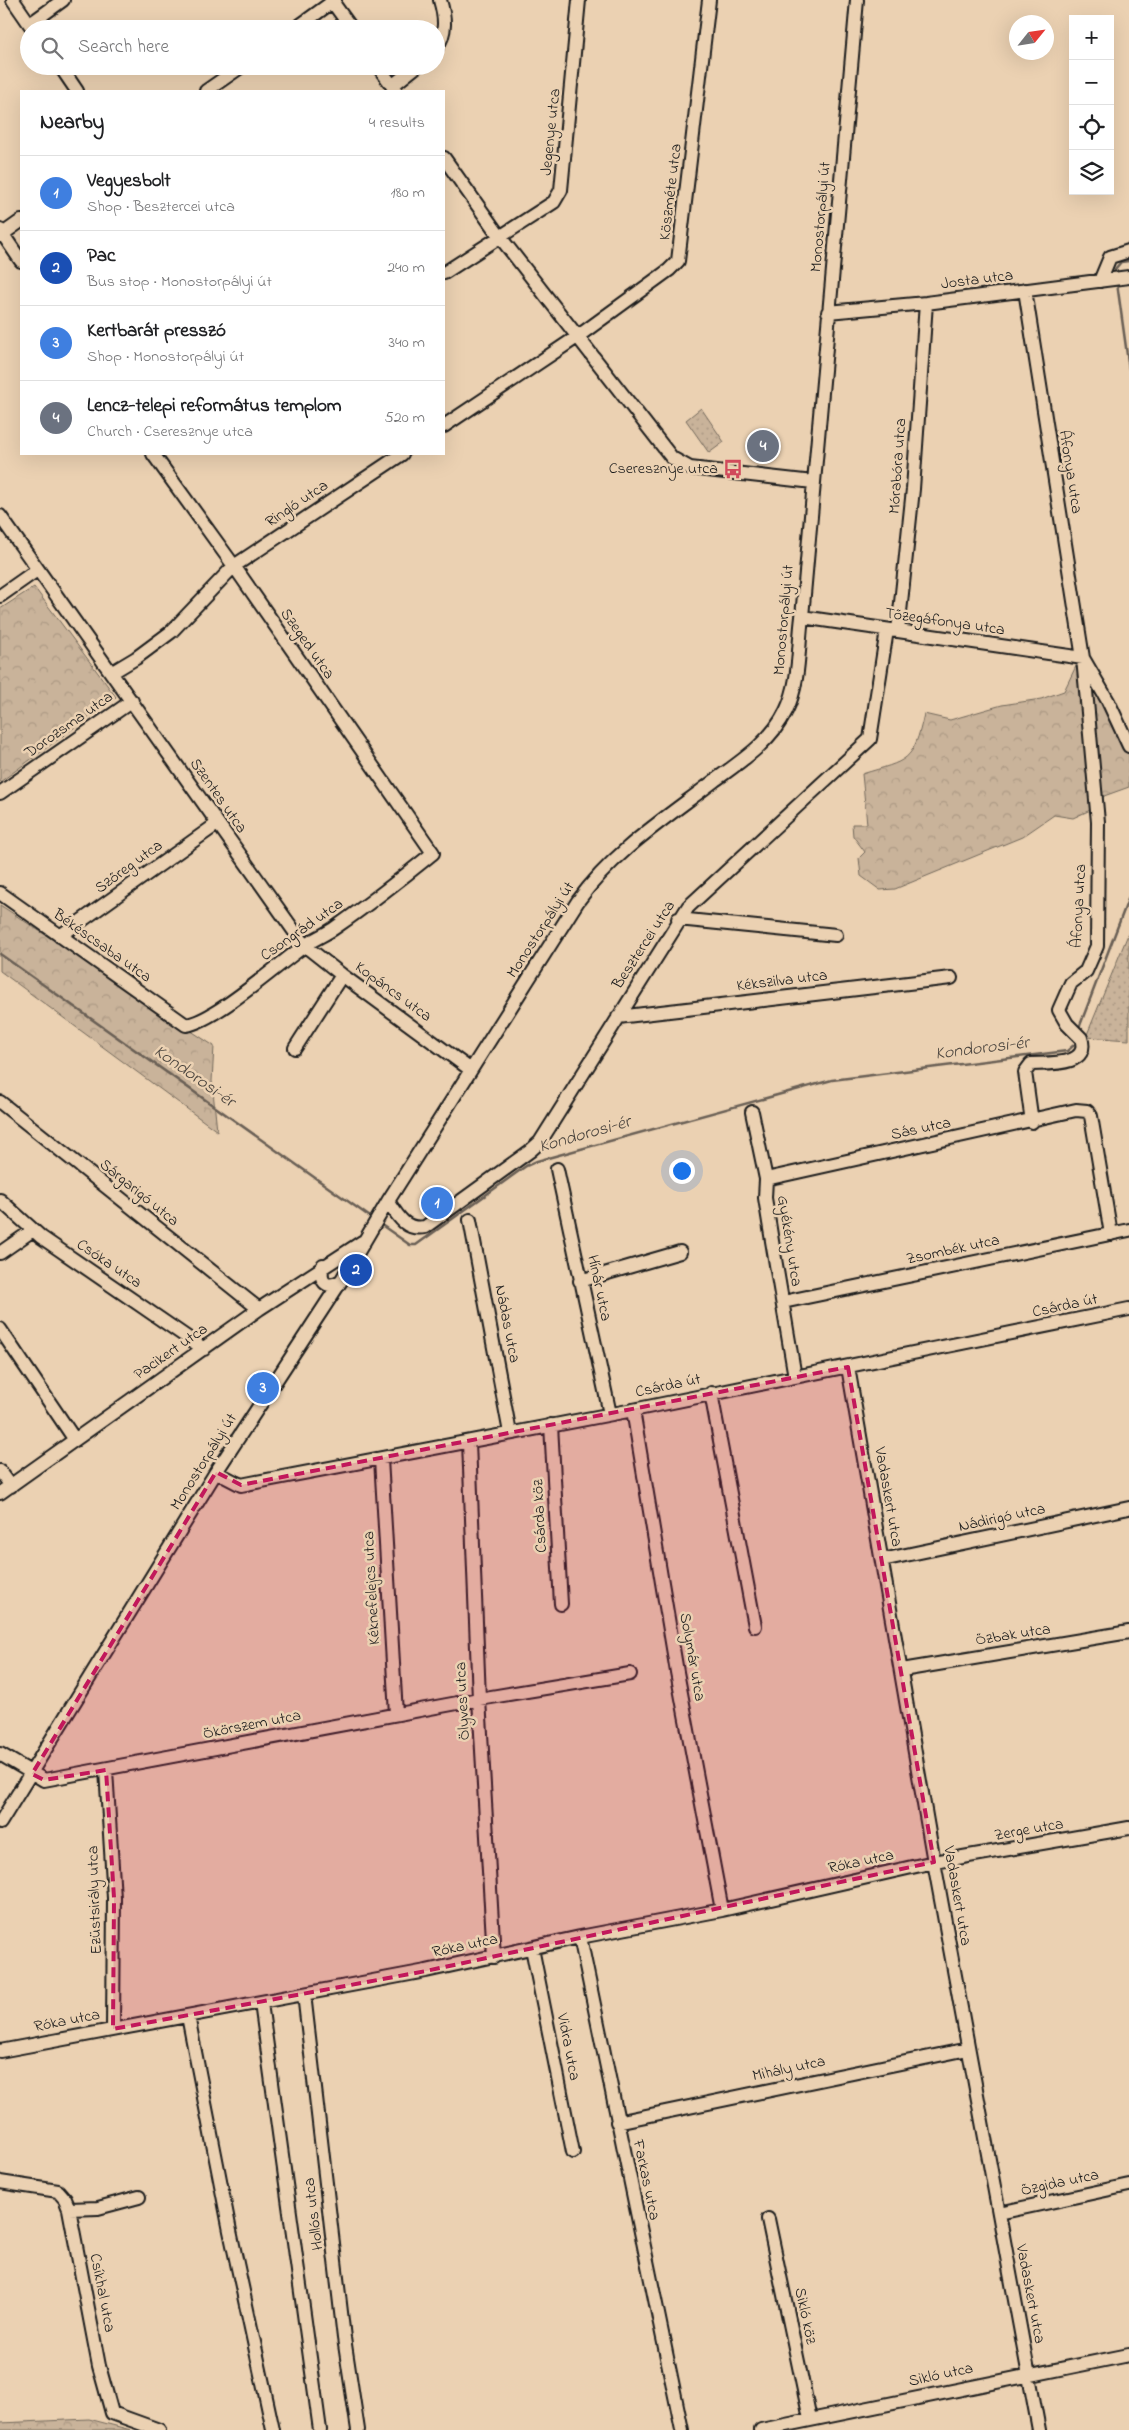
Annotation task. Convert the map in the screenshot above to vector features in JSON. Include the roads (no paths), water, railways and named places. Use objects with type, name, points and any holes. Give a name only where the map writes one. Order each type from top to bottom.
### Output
[{"type":"street","points":[[13,0],[28,20]]},
{"type":"street","points":[[39,20],[63,0]]},
{"type":"street","points":[[440,0],[445,20]]},
{"type":"street","name":"Jegenye utca","points":[[445,272],[554,202],[561,190],[579,0]]},
{"type":"street","name":"Köszméte utca","points":[[578,337],[669,270],[678,261],[710,0]]},
{"type":"street","name":"Monostorpályi út","points":[[0,1823],[32,1774],[216,1472],[341,1281],[388,1201],[592,882],[635,841],[759,747],[780,724],[794,689],[802,617],[857,0]]},
{"type":"street","points":[[307,20],[333,1],[346,20]]},
{"type":"street","points":[[66,75],[77,90]]},
{"type":"street","points":[[207,90],[229,75]]},
{"type":"street","points":[[385,75],[394,88],[408,75]]},
{"type":"street","points":[[445,159],[500,237],[672,458],[690,468],[813,482]]},
{"type":"street","points":[[20,222],[1,233],[20,260]]},
{"type":"street","points":[[1115,279],[1110,257],[1120,252],[1129,251]]},
{"type":"street","name":"Josta utca","points":[[828,312],[926,303],[1115,279]]},
{"type":"street","name":"Áfonya utca","points":[[1025,290],[1084,658],[1098,822],[1097,946],[1086,972],[1071,983],[1060,1004],[1060,1015],[1081,1038],[1082,1048],[1079,1054],[1066,1063],[1031,1064],[1025,1072],[1032,1122]]},
{"type":"street","name":"Mórabóra utca","points":[[892,630],[913,489],[926,303]]},
{"type":"street","points":[[445,425],[578,337]]},
{"type":"street","name":"Szeged utca","points":[[158,455],[433,853]]},
{"type":"street","name":"Ringló utca","points":[[234,566],[400,455]]},
{"type":"street","name":"Szentes utca","points":[[0,516],[301,941]]},
{"type":"street","points":[[111,673],[136,658],[171,632],[234,566]]},
{"type":"street","points":[[0,596],[37,570]]},
{"type":"street","name":"Tőzegáfonya utca","points":[[802,617],[1084,658]]},
{"type":"street","name":"Besztercei utca","points":[[388,1201],[400,1219],[409,1227],[425,1227],[530,1152],[540,1142],[678,919],[714,881],[870,739],[892,630]]},
{"type":"street","name":"Áfonya utca","points":[[1084,658],[1108,701],[1129,746]]},
{"type":"street","name":"Dorozsma utca","points":[[0,793],[132,702]]},
{"type":"street","name":"Szőreg utca","points":[[60,936],[217,824]]},
{"type":"street","name":"Csongrád utca","points":[[186,1026],[198,1024],[228,1003],[301,941],[333,929],[393,886],[433,853]]},
{"type":"street","name":"Békéscsaba utca","points":[[0,893],[186,1026]]},
{"type":"street","points":[[678,919],[836,935]]},
{"type":"street","name":"Kopáncs utca","points":[[301,941],[342,976],[471,1070]]},
{"type":"street","points":[[296,1048],[342,976]]},
{"type":"street","name":"Kékszilva utca","points":[[618,1017],[951,978]]},
{"type":"street","name":"Sárgarigó utca","points":[[0,1102],[259,1309]]},
{"type":"street","name":"Sás utca","points":[[766,1179],[1084,1110],[1091,1116],[1111,1234]]},
{"type":"street","name":"Gyékény utca","points":[[752,1112],[766,1179],[765,1198],[795,1377]]},
{"type":"street","name":"Hínár utca","points":[[557,1169],[610,1414]]},
{"type":"street","name":"Csóka utca","points":[[0,1200],[33,1230],[204,1349]]},
{"type":"street","name":"Nádas utca","points":[[470,1220],[510,1433]]},
{"type":"street","points":[[0,1253],[33,1230]]},
{"type":"street","name":"Zsombék utca","points":[[783,1302],[1129,1230]]},
{"type":"street","name":"Pacikert utca","points":[[5,1489],[259,1309],[364,1240]]},
{"type":"street","points":[[580,1281],[680,1252]]},
{"type":"street","points":[[323,1266],[321,1275],[323,1281],[328,1285],[333,1285],[341,1281]]},
{"type":"street","name":"Csárda út","points":[[216,1472],[240,1485],[633,1410],[1129,1309]]},
{"type":"street","points":[[0,1329],[75,1440]]},
{"type":"street","name":"Vadaskert utca","points":[[848,1366],[934,1862],[1040,2430]]},
{"type":"street","points":[[711,1393],[755,1626]]},
{"type":"street","name":"Solymár utca","points":[[633,1410],[677,1672],[722,1910]]},
{"type":"street","name":"Csárda köz","points":[[551,1425],[561,1604]]},
{"type":"street","name":"Ölyves utca","points":[[469,1442],[479,1699],[494,1957]]},
{"type":"street","name":"Kéknefelejcs utca","points":[[381,1459],[396,1714]]},
{"type":"street","points":[[0,1471],[5,1489]]},
{"type":"street","name":"Nádirigó utca","points":[[882,1560],[1129,1508]]},
{"type":"street","name":"Őzbak utca","points":[[902,1670],[1129,1632]]},
{"type":"street","name":"Ökörszem utca","points":[[32,1774],[44,1780],[106,1770],[396,1714],[630,1674]]},
{"type":"street","points":[[0,1754],[32,1774]]},
{"type":"street","name":"Ezüstsirály utca","points":[[106,1770],[114,1898],[113,2029]]},
{"type":"street","name":"Zerge utca","points":[[934,1862],[1129,1828]]},
{"type":"street","name":"Róka utca","points":[[0,2051],[261,2003],[494,1957],[580,1937],[722,1910],[934,1862]]},
{"type":"street","name":"Farkas utca","points":[[580,1937],[682,2430]]},
{"type":"street","name":"Vidra utca","points":[[532,1948],[573,2152]]},
{"type":"street","name":"Hollós utca","points":[[304,1994],[344,2338],[358,2430]]},
{"type":"street","points":[[261,2003],[320,2430]]},
{"type":"street","points":[[188,2016],[230,2231],[273,2430]]},
{"type":"street","name":"Mihály utca","points":[[617,2122],[968,2049]]},
{"type":"street","name":"Csíkhal utca","points":[[0,2182],[58,2191],[65,2199],[69,2209],[99,2366],[112,2413],[159,2430]]},
{"type":"street","name":"Őzgida utca","points":[[999,2213],[1129,2185]]},
{"type":"street","points":[[69,2209],[98,2208],[139,2197]]},
{"type":"street","name":"Sikló köz","points":[[768,2219],[810,2419]]},
{"type":"street","name":"Sikló utca","points":[[761,2430],[1129,2355]]},
{"type":"waterway","points":[[1116,275],[1115,269],[1121,262],[1129,261]]},
{"type":"waterway","points":[[1117,283],[1129,369]]},
{"type":"waterway","name":"Kondorosi-ér","points":[[1079,1028],[1129,897]]},
{"type":"waterway","name":"Kondorosi-ér","points":[[0,954],[373,1219]]},
{"type":"waterway","name":"Kondorosi-ér","points":[[380,1224],[410,1245],[416,1245],[526,1166],[537,1161],[832,1080],[1067,1051],[1074,1045]]},
{"type":"place","name":"Lencz-telepi református templom","points":[[763,446]]},
{"type":"place","name":"Cseresznye utca","points":[[733,469]]},
{"type":"place","name":"Vegyesbolt","points":[[437,1203]]},
{"type":"place","name":"Pac","points":[[356,1270]]},
{"type":"place","name":"Kertbarát presszó","points":[[263,1388]]}]
